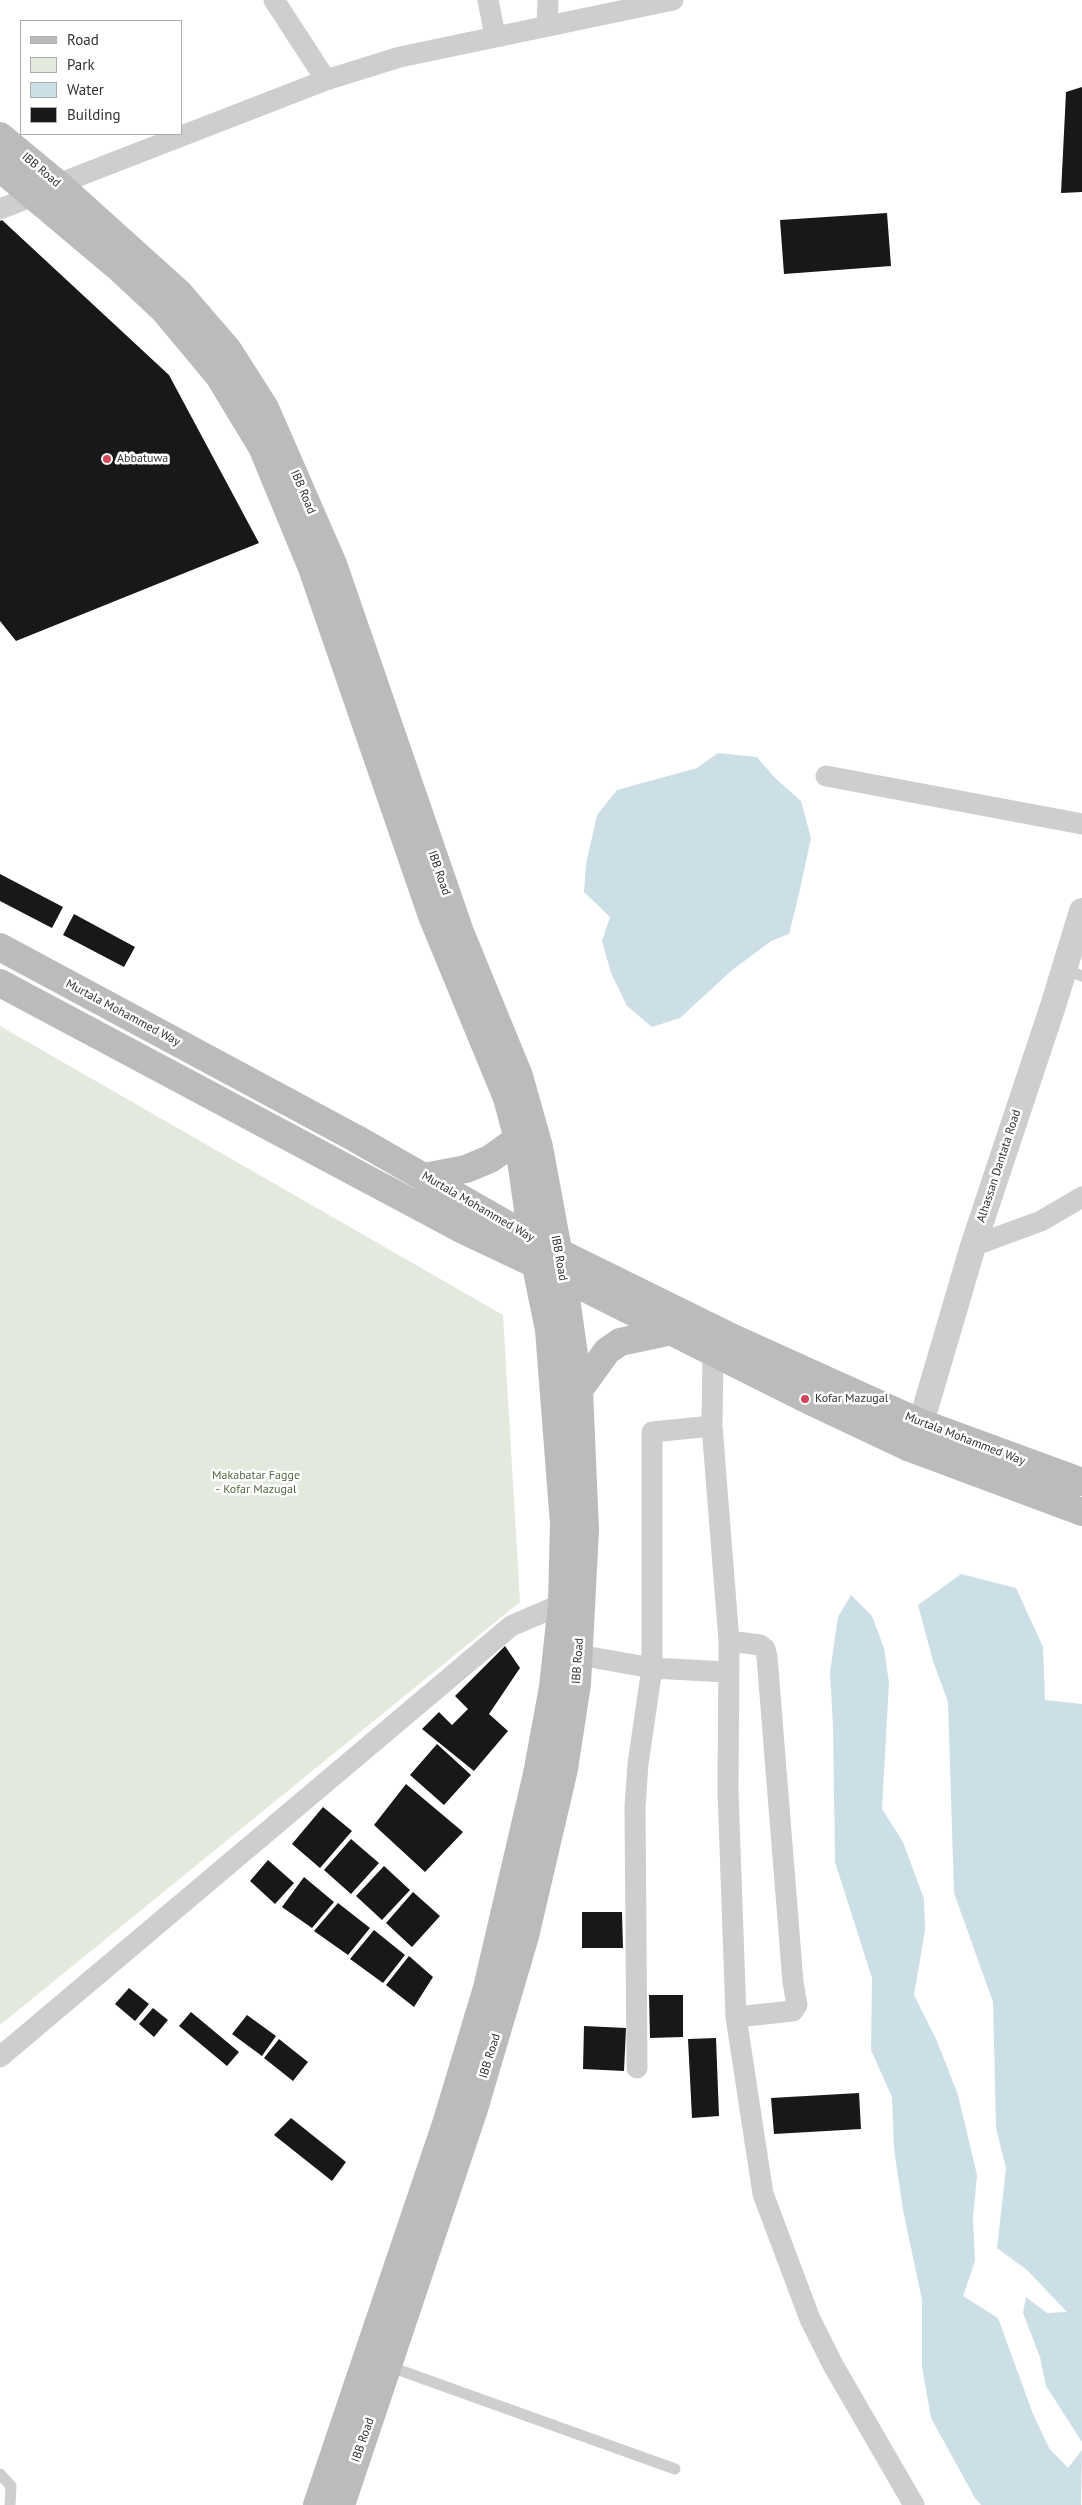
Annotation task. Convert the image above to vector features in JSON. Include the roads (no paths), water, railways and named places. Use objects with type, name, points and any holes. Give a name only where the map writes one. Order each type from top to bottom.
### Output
[{"type":"main road","name":"IBB Road","points":[[0,136],[58,184],[180,294],[205,322],[248,380],[275,430],[333,564],[460,932],[519,1076],[539,1147],[552,1264],[579,1390],[585,1530],[577,1684],[564,1769],[525,1936],[474,2109],[341,2505]]},
{"type":"main road","name":"IBB Road","points":[[0,168],[118,268],[164,310],[219,376],[262,447],[312,568],[432,916],[507,1098],[518,1140],[532,1239],[552,1264],[549,1330],[562,1473],[564,1524],[562,1604],[553,1687],[537,1774],[487,1988],[446,2124],[316,2505]]},
{"type":"main road","name":"Murtala Mohammed Way","points":[[0,947],[424,1177],[532,1239]]},
{"type":"main road","name":"Murtala Mohammed Way","points":[[0,983],[305,1147],[552,1264],[732,1338],[921,1423],[1082,1482]]},
{"type":"main road","points":[[424,1177],[466,1169],[490,1159],[518,1140]]},
{"type":"main road","name":"Murtala Mohammed Way","points":[[552,1264],[672,1331],[804,1398],[910,1448],[1082,1512]]},
{"type":"main road","points":[[579,1390],[607,1351],[620,1342],[672,1331]]},
{"type":"street","points":[[274,0],[326,80]]},
{"type":"street","points":[[488,0],[496,36]]},
{"type":"street","points":[[547,26],[548,0]]},
{"type":"street","points":[[0,209],[34,196],[58,184],[326,80],[400,57],[673,0]]},
{"type":"street","points":[[826,776],[1082,824]]},
{"type":"street","name":"Alhassan Dantata Road","points":[[910,1448],[921,1423],[973,1246],[1073,973],[1082,911]]},
{"type":"street","points":[[973,1246],[1041,1221],[1082,1197]]},
{"type":"street","points":[[713,1352],[712,1426],[729,1641],[727,1672],[728,1790],[736,2017],[763,2194],[810,2319],[833,2365],[914,2505]]},
{"type":"street","points":[[637,2068],[635,1807],[638,1764],[652,1668],[652,1432],[712,1426]]},
{"type":"street","points":[[0,2057],[511,1626],[562,1604]]},
{"type":"street","points":[[729,1641],[760,1645],[765,1649],[767,1657],[792,1972],[797,2005],[793,2011],[736,2017]]},
{"type":"street","points":[[579,1655],[652,1668],[727,1672]]},
{"type":"lane","points":[[388,2366],[674,2469]]},
{"type":"lane","points":[[0,2474],[11,2486],[10,2505]]},
{"type":"water","points":[[718,753],[757,757],[775,778],[801,801],[811,838],[799,894],[789,934],[771,941],[731,971],[680,1018],[652,1027],[627,1006],[611,973],[602,941],[610,917],[584,892],[586,864],[597,815],[617,790],[697,768]]},
{"type":"water","points":[[961,1574],[1016,1588],[1043,1647],[1045,1700],[1082,1704],[1082,2442],[1046,2386],[1040,2357],[1023,2313],[1026,2297],[1047,2313],[1067,2312],[1027,2270],[997,2248],[1006,2168],[996,2128],[993,2002],[954,1893],[948,1702],[933,1661],[918,1605]]},
{"type":"water","points":[[851,1595],[872,1616],[884,1648],[889,1683],[882,1809],[903,1842],[924,1899],[925,1930],[914,1995],[937,2041],[958,2095],[977,2175],[973,2218],[975,2261],[963,2296],[998,2318],[1033,2414],[1049,2448],[1068,2468],[1082,2450],[1081,2505],[981,2505],[975,2498],[931,2418],[922,2367],[922,2300],[903,2210],[894,2149],[892,2097],[871,2050],[872,1978],[835,1862],[833,1725],[830,1672],[838,1617]]},
{"type":"place","name":"Abbatuwa","points":[[107,459]]},
{"type":"place","name":"Kofar Mazugal","points":[[805,1399]]},
{"type":"park label","name":"Makabatar Fagge - Kofar Mazugal","points":[[256,1483]]}]
